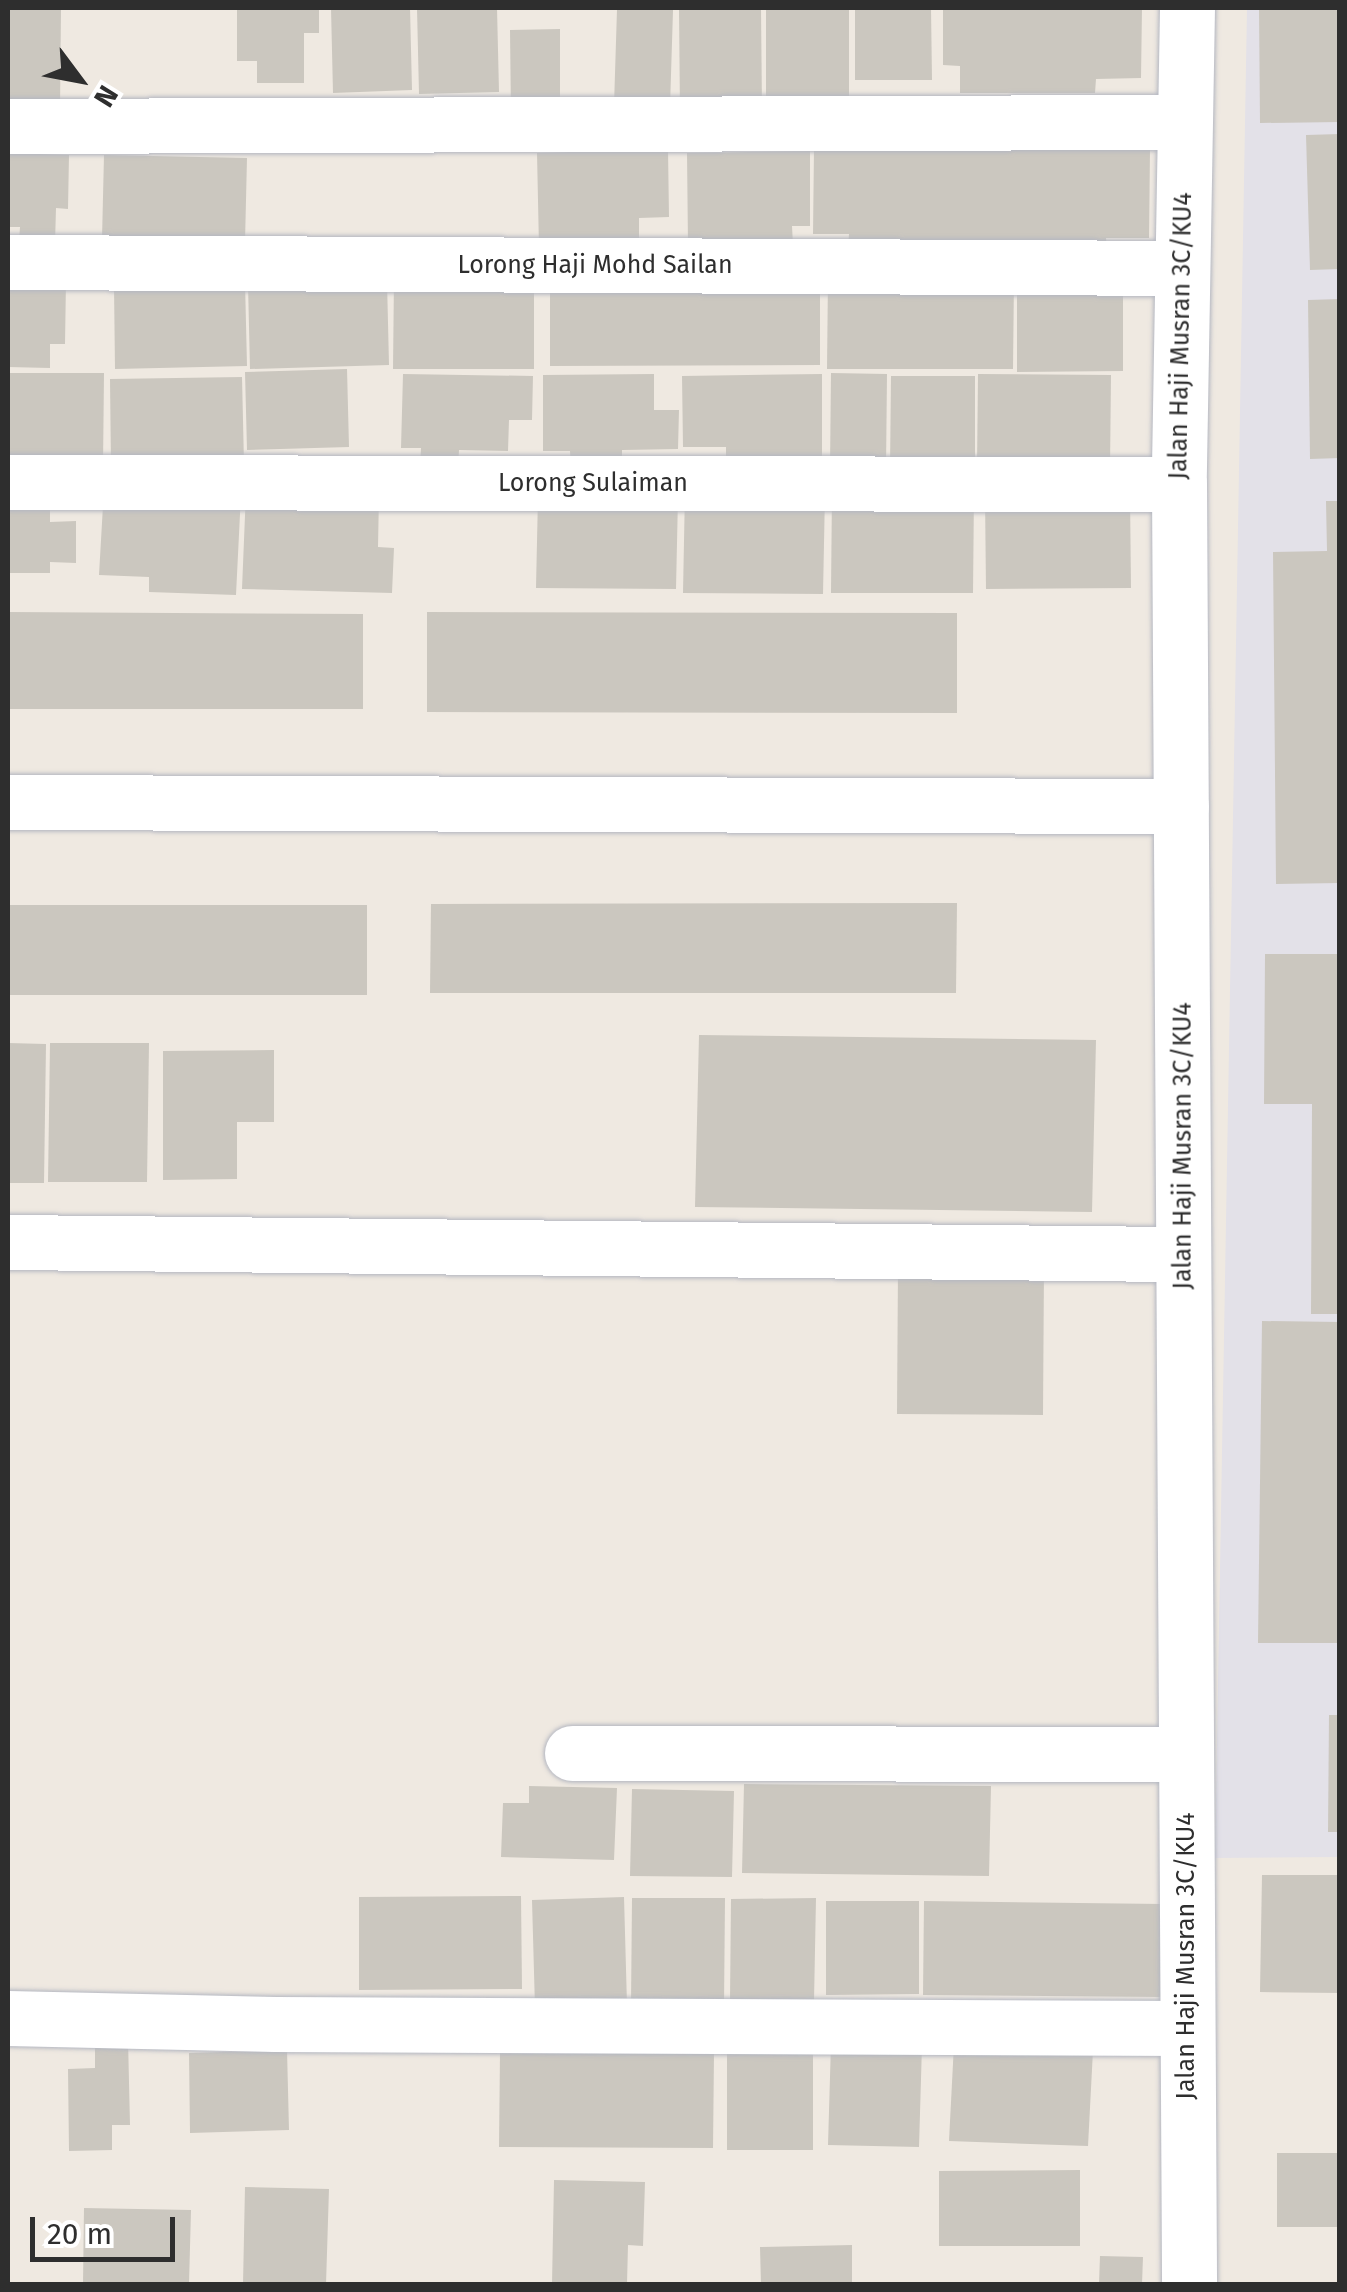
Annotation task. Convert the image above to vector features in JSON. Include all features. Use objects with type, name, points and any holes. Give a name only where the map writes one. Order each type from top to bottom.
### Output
[{"type":"street","name":"Jalan Haji Musran 3C/KU4","points":[[1186,8],[1180,484],[1189,2284]]},
{"type":"street","points":[[8,126],[1183,122]]},
{"type":"street","name":"Lorong Haji Mohd Sailan","points":[[8,262],[1182,268]]},
{"type":"street","name":"Lorong Sulaiman","points":[[8,482],[1180,484]]},
{"type":"street","points":[[8,802],[1181,806]]},
{"type":"street","points":[[8,1242],[1183,1254]]},
{"type":"street","points":[[572,1753],[1184,1754]]},
{"type":"street","points":[[8,2018],[275,2024],[1185,2028]]},
{"type":"shaded area","points":[[1247,8],[1339,8],[1339,1857],[1215,1858]]},
{"type":"building","points":[[8,8],[61,8],[60,108],[8,108]]},
{"type":"building","points":[[237,8],[319,8],[319,33],[304,33],[304,83],[257,83],[257,61],[237,61]]},
{"type":"building","points":[[331,8],[410,8],[412,90],[333,93]]},
{"type":"building","points":[[417,8],[497,8],[499,92],[419,94]]},
{"type":"building","points":[[679,8],[761,8],[762,111],[680,113]]},
{"type":"building","points":[[766,8],[849,8],[849,111],[766,113]]},
{"type":"building","points":[[855,8],[931,8],[932,80],[855,80]]},
{"type":"building","points":[[943,8],[1142,8],[1141,78],[1096,79],[1095,93],[960,93],[960,66],[943,65]]},
{"type":"building","points":[[1259,8],[1340,8],[1340,122],[1260,123]]},
{"type":"building","points":[[617,9],[673,10],[670,107],[614,106]]},
{"type":"building","points":[[560,29],[560,115],[511,115],[510,30]]},
{"type":"building","points":[[1340,134],[1340,269],[1310,270],[1306,135]]},
{"type":"building","points":[[814,148],[1150,150],[1149,238],[1106,238],[1107,250],[848,249],[849,234],[813,234]]},
{"type":"building","points":[[668,149],[669,217],[639,218],[639,245],[539,248],[537,153]]},
{"type":"building","points":[[810,151],[810,226],[792,226],[793,245],[688,246],[687,153]]},
{"type":"building","points":[[8,153],[69,155],[68,209],[56,208],[55,244],[19,243],[20,227],[8,227]]},
{"type":"building","points":[[104,155],[247,158],[245,242],[102,239]]},
{"type":"building","points":[[828,277],[1014,277],[1013,369],[827,369]]},
{"type":"building","points":[[1017,277],[1123,277],[1123,371],[1017,372]]},
{"type":"building","points":[[394,278],[534,278],[534,369],[393,369]]},
{"type":"building","points":[[8,280],[66,281],[65,344],[50,344],[50,368],[8,367]]},
{"type":"building","points":[[387,281],[389,365],[250,369],[248,284]]},
{"type":"building","points":[[820,281],[820,365],[550,366],[550,282]]},
{"type":"building","points":[[245,282],[247,366],[115,369],[114,286]]},
{"type":"building","points":[[1340,299],[1340,458],[1310,459],[1308,300]]},
{"type":"building","points":[[347,369],[349,447],[247,450],[245,372]]},
{"type":"building","points":[[8,373],[104,373],[103,466],[8,466]]},
{"type":"building","points":[[831,373],[887,374],[886,468],[830,468]]},
{"type":"building","points":[[403,374],[533,376],[532,420],[509,420],[508,451],[459,450],[458,467],[420,467],[421,448],[401,448]]},
{"type":"building","points":[[654,374],[654,410],[679,410],[678,449],[622,450],[622,468],[571,468],[570,451],[543,451],[543,375]]},
{"type":"building","points":[[822,374],[822,466],[726,468],[726,447],[683,447],[682,376]]},
{"type":"building","points":[[978,374],[1111,375],[1110,468],[977,468]]},
{"type":"building","points":[[891,376],[975,376],[975,469],[890,469]]},
{"type":"building","points":[[242,377],[244,464],[111,467],[110,379]]},
{"type":"building","points":[[104,488],[241,494],[236,595],[149,592],[149,577],[99,575]]},
{"type":"building","points":[[685,490],[825,493],[823,594],[683,593]]},
{"type":"building","points":[[246,491],[379,495],[378,547],[394,548],[392,593],[242,589]]},
{"type":"building","points":[[832,491],[974,492],[973,593],[831,593]]},
{"type":"building","points":[[1130,495],[1131,588],[986,589],[985,496]]},
{"type":"building","points":[[538,496],[678,497],[676,589],[536,588]]},
{"type":"building","points":[[1326,501],[1340,501],[1340,883],[1276,884],[1273,552],[1327,551]]},
{"type":"building","points":[[8,510],[50,510],[50,522],[76,521],[76,563],[50,562],[50,573],[8,573]]},
{"type":"building","points":[[8,612],[363,614],[363,709],[8,709]]},
{"type":"building","points":[[427,612],[957,613],[957,713],[427,712]]},
{"type":"building","points":[[957,903],[956,993],[430,993],[431,904]]},
{"type":"building","points":[[8,905],[367,905],[367,995],[8,995]]},
{"type":"building","points":[[1265,954],[1340,954],[1340,1314],[1311,1314],[1312,1104],[1264,1104]]},
{"type":"building","points":[[699,1035],[1096,1040],[1092,1212],[695,1207]]},
{"type":"building","points":[[8,1043],[46,1044],[44,1183],[8,1183]]},
{"type":"building","points":[[50,1043],[149,1043],[147,1182],[48,1182]]},
{"type":"building","points":[[274,1050],[274,1122],[237,1122],[237,1179],[163,1180],[163,1051]]},
{"type":"building","points":[[1044,1266],[1043,1415],[897,1414],[898,1267]]},
{"type":"building","points":[[1262,1321],[1340,1322],[1340,1643],[1258,1643]]},
{"type":"building","points":[[1329,1715],[1340,1715],[1340,1832],[1328,1832]]},
{"type":"building","points":[[744,1784],[991,1786],[989,1876],[742,1873]]},
{"type":"building","points":[[529,1786],[617,1788],[614,1860],[501,1857],[503,1803],[529,1803]]},
{"type":"building","points":[[632,1789],[734,1791],[732,1877],[630,1876]]},
{"type":"building","points":[[1262,1875],[1340,1875],[1340,1993],[1260,1992]]},
{"type":"building","points":[[521,1896],[522,1989],[359,1990],[359,1897]]},
{"type":"building","points":[[624,1897],[627,2005],[535,2008],[532,1900]]},
{"type":"building","points":[[632,1898],[725,1898],[724,2006],[631,2005]]},
{"type":"building","points":[[816,1898],[814,2001],[730,2001],[731,1899]]},
{"type":"building","points":[[826,1901],[919,1901],[919,1994],[826,1995]]},
{"type":"building","points":[[924,1901],[1163,1904],[1162,1997],[923,1995]]},
{"type":"building","points":[[128,2039],[130,2125],[112,2125],[112,2150],[69,2151],[68,2069],[95,2068],[95,2040]]},
{"type":"building","points":[[831,2043],[922,2045],[919,2147],[828,2145]]},
{"type":"building","points":[[954,2044],[1093,2050],[1088,2146],[949,2141]]},
{"type":"building","points":[[287,2050],[289,2130],[190,2133],[189,2053]]},
{"type":"building","points":[[727,2051],[813,2051],[813,2150],[727,2150]]},
{"type":"building","points":[[500,2053],[714,2053],[713,2148],[499,2147]]},
{"type":"building","points":[[1277,2153],[1340,2153],[1340,2227],[1277,2227]]},
{"type":"building","points":[[1080,2170],[1080,2246],[939,2246],[939,2171]]},
{"type":"building","points":[[554,2180],[645,2182],[643,2246],[628,2245],[627,2284],[552,2284]]},
{"type":"building","points":[[245,2187],[329,2189],[326,2284],[243,2284]]},
{"type":"building","points":[[84,2208],[191,2210],[189,2284],[83,2284]]},
{"type":"building","points":[[852,2245],[852,2284],[761,2284],[760,2247]]},
{"type":"building","points":[[1100,2256],[1143,2257],[1142,2284],[1099,2284]]}]
